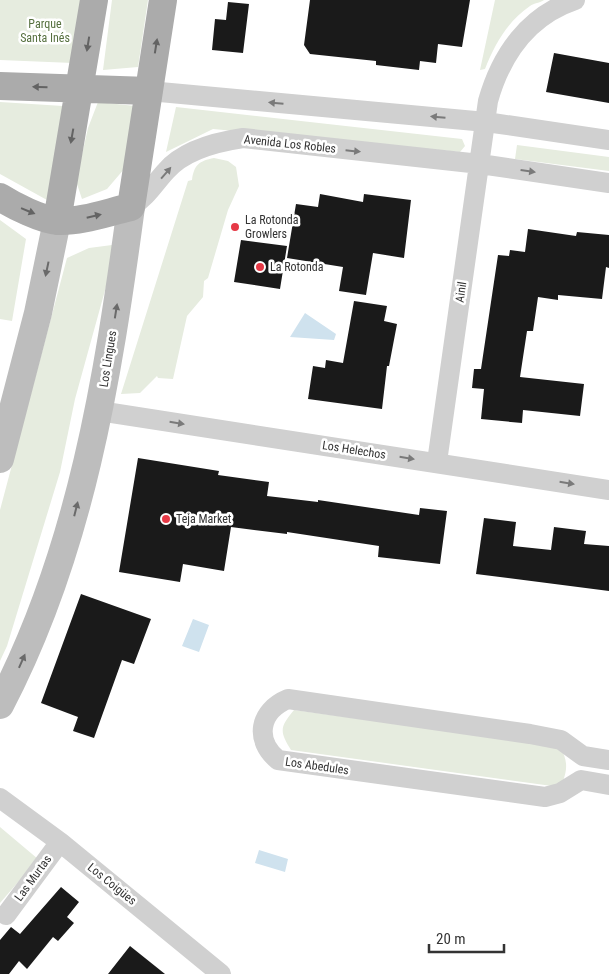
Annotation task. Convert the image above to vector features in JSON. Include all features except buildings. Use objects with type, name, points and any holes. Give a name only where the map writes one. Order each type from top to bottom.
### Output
[{"type":"main road","points":[[0,459],[38,313],[57,221],[81,88],[94,0]]},
{"type":"main road","name":"Los Lingues","points":[[0,705],[34,635],[70,535],[99,411],[163,0]]},
{"type":"main road","points":[[0,86],[149,91]]},
{"type":"main road","name":"Avenida Los Robles","points":[[0,198],[25,210],[57,221],[76,220],[131,207]]},
{"type":"street","name":"Ainil","points":[[437,462],[486,122],[494,81],[513,45],[528,28],[546,14],[569,1]]},
{"type":"street","points":[[149,91],[486,122],[609,140]]},
{"type":"street","name":"Avenida Los Robles","points":[[131,207],[150,193],[167,170],[177,161],[209,145],[243,138],[480,164],[609,183]]},
{"type":"street","name":"Los Helechos","points":[[99,411],[609,490]]},
{"type":"street","name":"Los Abedules","points":[[581,780],[560,793],[545,797],[278,760],[265,746],[263,726],[272,709],[288,700],[561,740],[583,756],[609,760]]},
{"type":"street","points":[[583,756],[581,780],[609,785]]},
{"type":"street","name":"Los Coigües","points":[[0,798],[60,842],[222,974]]},
{"type":"street","name":"Las Murtas","points":[[6,915],[60,842]]},
{"type":"green space","name":"Parque Santa Inés","points":[[0,0],[84,0],[73,63],[0,60]]},
{"type":"green space","points":[[112,0],[148,0],[138,67],[103,70]]},
{"type":"green space","points":[[495,0],[544,0],[530,6],[508,26],[485,69],[480,70]]},
{"type":"green space","points":[[0,102],[63,106],[47,200],[0,174]]},
{"type":"green space","points":[[98,102],[135,106],[125,168],[107,189],[82,199],[76,181],[88,128]]},
{"type":"green space","points":[[176,107],[462,139],[465,146],[460,152],[213,129],[166,152]]},
{"type":"green space","points":[[517,145],[609,157],[609,171],[515,159]]},
{"type":"green space","points":[[214,158],[228,161],[236,167],[239,186],[228,210],[208,278],[204,281],[203,297],[187,316],[173,379],[158,378],[157,376],[140,393],[121,394],[188,181],[192,180],[198,165]]},
{"type":"green space","points":[[0,220],[26,239],[12,321],[0,319]]},
{"type":"green space","points":[[112,245],[112,265],[75,399],[60,472],[7,646],[0,661],[0,510],[67,258],[89,248]]},
{"type":"green space","points":[[294,710],[560,746],[566,764],[565,776],[563,781],[552,786],[291,750],[284,738],[283,729]]},
{"type":"green space","points":[[0,827],[38,859],[0,903]]},
{"type":"water","points":[[305,313],[336,334],[334,340],[290,337]]},
{"type":"water","points":[[193,619],[209,625],[199,652],[182,646]]},
{"type":"water","points":[[259,850],[288,859],[285,872],[255,863]]},
{"type":"place","name":"La Rotonda Growlers","points":[[235,227]]},
{"type":"place","name":"La Rotonda","points":[[260,267]]},
{"type":"place","name":"Teja Market","points":[[166,519]]}]
